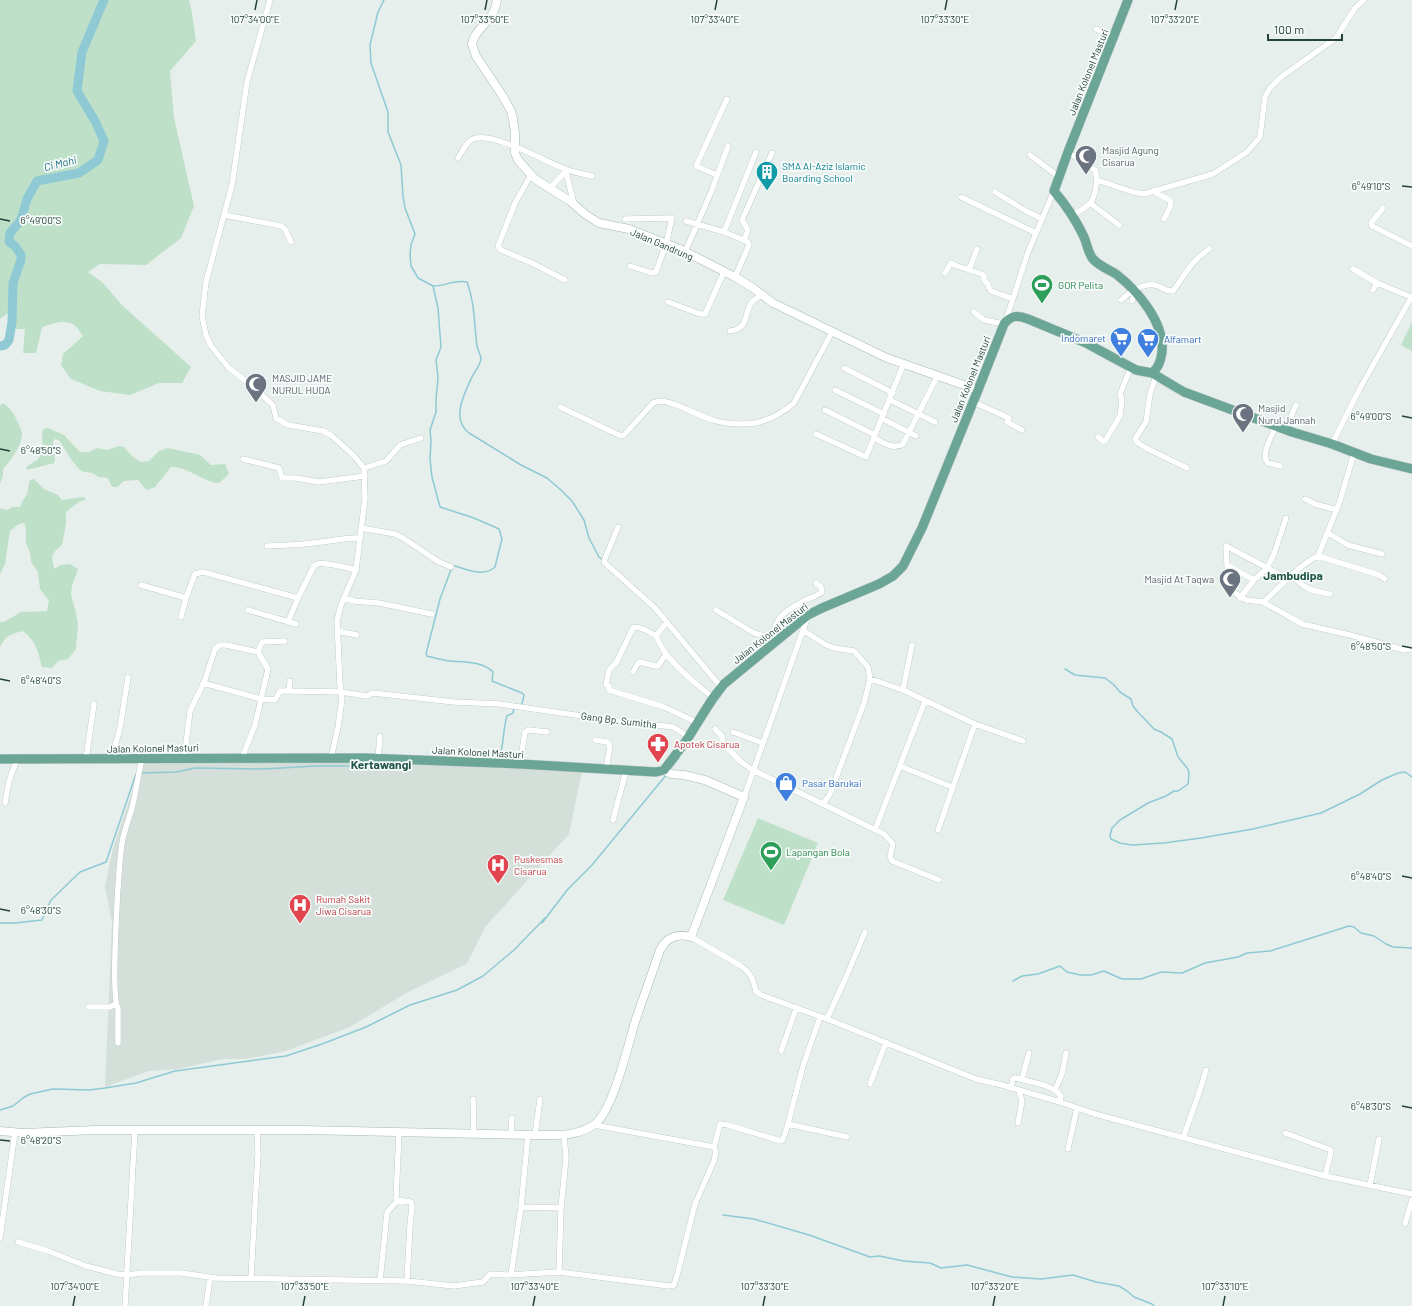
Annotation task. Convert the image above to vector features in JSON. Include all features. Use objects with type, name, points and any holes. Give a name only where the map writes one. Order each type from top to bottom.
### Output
[{"type":"main road","name":"Jalan Kolonel Masturi","points":[[1054,192],[1068,152],[1128,0]]},
{"type":"main road","points":[[1054,192],[1065,204],[1083,236],[1094,260],[1114,273],[1153,316],[1158,324],[1162,346],[1160,362],[1154,374]]},
{"type":"main road","points":[[1005,323],[1012,316],[1028,319],[1086,343],[1136,370],[1154,374],[1184,392],[1286,430],[1332,444],[1354,453],[1381,462],[1412,469]]},
{"type":"main road","name":"Jalan Kolonel Masturi","points":[[0,759],[111,760],[331,758],[520,764],[606,770],[666,772],[721,687],[775,639],[808,615],[879,584],[893,576],[903,566],[922,528],[1005,323]]},
{"type":"street","points":[[270,0],[254,53],[232,185],[206,282],[202,316],[211,346],[229,368],[273,405],[276,418],[294,426],[323,431],[332,436],[354,456],[364,468],[365,498],[356,570],[338,613],[337,631],[342,699],[331,758]]},
{"type":"street","name":"Jalan Gandrung","points":[[496,0],[496,7],[492,15],[474,36],[472,44],[476,56],[502,95],[510,111],[513,119],[514,147],[518,160],[530,176],[550,188],[599,223],[629,229],[685,252],[736,277],[773,303],[832,332],[888,358],[978,390]]},
{"type":"street","points":[[1097,180],[1144,194],[1213,174],[1247,152],[1260,137],[1265,97],[1270,88],[1281,77],[1336,38],[1355,8],[1364,0]]},
{"type":"street","points":[[1096,29],[1114,37]]},
{"type":"street","points":[[716,175],[696,166],[727,99]]},
{"type":"street","points":[[458,158],[465,146],[473,139],[486,138],[514,147],[567,171],[592,176]]},
{"type":"street","points":[[685,252],[712,190],[716,175],[728,146]]},
{"type":"street","points":[[724,232],[756,152]]},
{"type":"street","points":[[1068,152],[1095,170],[1097,180],[1095,194],[1090,204],[1072,216]]},
{"type":"street","points":[[744,240],[748,230],[742,220],[772,153]]},
{"type":"street","points":[[1030,156],[1059,177]]},
{"type":"street","points":[[550,188],[567,171]]},
{"type":"street","points":[[567,171],[574,205]]},
{"type":"street","points":[[530,176],[515,203],[498,246],[501,250],[532,263],[565,280]]},
{"type":"street","points":[[995,192],[1042,219]]},
{"type":"street","points":[[974,312],[984,320],[1005,323],[1028,252],[1054,192]]},
{"type":"street","points":[[1153,192],[1171,201],[1170,207],[1164,219]]},
{"type":"street","points":[[962,197],[1036,233]]},
{"type":"street","points":[[1090,204],[1119,225]]},
{"type":"street","points":[[1383,208],[1371,223],[1372,226],[1412,246]]},
{"type":"street","points":[[224,215],[281,226],[285,229],[291,242]]},
{"type":"street","points":[[625,219],[672,218],[666,244],[656,272],[652,273],[630,266]]},
{"type":"street","points":[[686,221],[724,232],[748,242],[749,245],[736,277]]},
{"type":"street","points":[[969,270],[977,249]]},
{"type":"street","points":[[1121,300],[1133,295],[1148,284],[1157,285],[1168,292],[1172,291],[1189,266],[1202,253],[1209,249]]},
{"type":"street","points":[[945,273],[951,263],[984,274],[984,280],[988,284],[991,291],[1013,298]]},
{"type":"street","points":[[1332,444],[1359,390],[1411,296],[1377,283],[1353,269]]},
{"type":"street","points":[[668,302],[700,314],[705,314],[724,272]]},
{"type":"street","points":[[1373,290],[1377,283]]},
{"type":"street","points":[[730,332],[740,328],[745,321],[753,300],[763,295]]},
{"type":"street","points":[[560,407],[621,436],[624,435],[653,404],[658,401],[667,402],[714,420],[730,423],[761,422],[794,403],[832,332]]},
{"type":"street","points":[[816,434],[866,457],[876,437],[904,363]]},
{"type":"street","points":[[1098,437],[1105,441],[1118,420],[1121,405],[1120,394],[1131,367]]},
{"type":"street","points":[[844,368],[893,393]]},
{"type":"street","points":[[1154,374],[1146,422],[1135,439],[1146,448],[1187,468]]},
{"type":"street","points":[[825,410],[890,446],[897,447],[903,444],[938,375]]},
{"type":"street","points":[[835,390],[884,414]]},
{"type":"street","points":[[892,402],[934,422]]},
{"type":"street","points":[[973,402],[1009,418],[1007,422],[1022,430]]},
{"type":"street","points":[[1286,430],[1296,405]]},
{"type":"street","points":[[885,420],[916,436]]},
{"type":"street","points":[[1276,426],[1265,452],[1265,458],[1268,463],[1280,466]]},
{"type":"street","points":[[364,468],[386,461],[400,446],[421,438]]},
{"type":"street","points":[[1263,602],[1310,560],[1318,556],[1337,510],[1354,453]]},
{"type":"street","points":[[243,459],[280,469],[282,478],[296,478],[318,482],[364,476]]},
{"type":"street","points":[[1305,499],[1315,504],[1337,510]]},
{"type":"street","points":[[1240,598],[1254,580],[1267,568],[1274,554],[1286,518]]},
{"type":"street","points":[[618,526],[604,562],[651,604],[721,687]]},
{"type":"street","points":[[361,528],[396,534],[433,559],[451,567]]},
{"type":"street","points":[[1328,533],[1348,545],[1382,554]]},
{"type":"street","points":[[267,546],[337,541],[349,537],[359,538]]},
{"type":"street","points":[[1330,594],[1314,591],[1290,577],[1267,568],[1226,546],[1230,588],[1234,594],[1240,598],[1263,602],[1310,626],[1404,650],[1412,649]]},
{"type":"street","points":[[1318,556],[1379,575],[1385,579]]},
{"type":"street","points":[[288,622],[298,598],[316,564],[346,567],[356,570]]},
{"type":"street","points":[[1227,565],[1254,580]]},
{"type":"street","points":[[181,617],[195,574],[203,572],[298,598]]},
{"type":"street","points":[[716,610],[754,633],[775,639],[774,627],[781,615],[822,592],[821,587],[816,583]]},
{"type":"street","points":[[141,585],[186,598]]},
{"type":"street","points":[[344,598],[354,601],[379,603],[432,614]]},
{"type":"street","points":[[248,610],[296,624]]},
{"type":"street","points":[[691,937],[774,717],[789,668],[804,631],[808,615]]},
{"type":"street","points":[[656,636],[666,623]]},
{"type":"street","points":[[698,723],[664,707],[608,690],[609,686],[606,685],[608,673],[616,663],[633,628],[642,628],[656,636],[666,654],[685,675],[713,698]]},
{"type":"street","points":[[337,631],[356,635]]},
{"type":"street","points":[[804,631],[826,645],[834,648],[854,650],[868,668],[870,679],[864,703],[830,794],[823,804]]},
{"type":"street","points":[[258,652],[260,644],[263,642],[285,641]]},
{"type":"street","points":[[184,759],[189,714],[203,684],[215,649],[220,645],[258,652],[268,668],[255,725],[242,758]]},
{"type":"street","points":[[903,690],[912,645]]},
{"type":"street","points":[[633,672],[640,662],[658,666],[666,654]]},
{"type":"street","points":[[111,760],[120,728],[128,677]]},
{"type":"street","points":[[870,679],[903,690],[975,724],[1023,741]]},
{"type":"street","points":[[203,684],[260,699],[275,700],[280,691],[288,691],[290,689],[290,681]]},
{"type":"street","name":"Gang Bp. Sumitha","points":[[288,691],[341,692],[365,696],[373,693],[454,702],[500,704],[638,724],[673,727],[689,737]]},
{"type":"street","points":[[875,830],[925,701]]},
{"type":"street","points":[[86,759],[94,704]]},
{"type":"street","points":[[938,830],[975,724]]},
{"type":"street","points":[[715,728],[722,736],[722,742],[740,761],[753,770],[884,834],[893,844],[890,856],[892,861],[939,880]]},
{"type":"street","points":[[520,764],[525,732],[529,730],[547,732]]},
{"type":"street","points":[[733,732],[763,743]]},
{"type":"street","points":[[378,759],[380,736]]},
{"type":"street","points":[[594,740],[609,743],[610,746],[606,770]]},
{"type":"street","points":[[5,803],[8,781],[17,759]]},
{"type":"street","points":[[118,1043],[118,1008],[116,1004],[114,985],[122,843],[132,807],[142,759]]},
{"type":"street","points":[[900,766],[952,787]]},
{"type":"street","points":[[613,820],[626,771]]},
{"type":"street","points":[[666,772],[705,780],[744,797]]},
{"type":"street","points":[[827,1019],[865,932]]},
{"type":"street","points":[[0,1131],[304,1130],[511,1135],[564,1135],[577,1132],[594,1125],[606,1109],[621,1072],[636,1022],[664,942],[670,938],[685,935],[741,966],[752,978],[758,993],[796,1009],[827,1019],[886,1042],[976,1079],[1060,1102],[1095,1114],[1325,1176],[1412,1194]]},
{"type":"street","points":[[88,1006],[110,1007],[116,1004]]},
{"type":"street","points":[[781,1051],[796,1009]]},
{"type":"street","points":[[18,1242],[48,1251],[86,1266],[117,1274],[181,1273],[210,1278],[380,1280],[454,1286],[483,1282],[490,1274],[511,1275],[559,1272],[670,1286],[674,1285],[695,1204],[714,1162],[716,1151],[714,1147],[720,1124],[781,1141],[783,1139],[803,1066],[820,1017]]},
{"type":"street","points":[[870,1084],[886,1042]]},
{"type":"street","points":[[1022,1079],[1029,1052]]},
{"type":"street","points":[[1055,1090],[1062,1074],[1066,1054]]},
{"type":"street","points":[[1183,1138],[1206,1070]]},
{"type":"street","points":[[1011,1088],[1014,1078],[1044,1085],[1055,1090],[1061,1096],[1060,1102]]},
{"type":"street","points":[[1018,1123],[1022,1101],[1019,1091]]},
{"type":"street","points":[[473,1099],[474,1134]]},
{"type":"street","points":[[511,1275],[532,1135],[540,1099]]},
{"type":"street","points":[[1068,1149],[1077,1108]]},
{"type":"street","points":[[511,1135],[512,1118]]},
{"type":"street","points":[[788,1124],[847,1137]]},
{"type":"street","points":[[594,1125],[714,1147]]},
{"type":"street","points":[[125,1306],[135,1130]]},
{"type":"street","points":[[251,1278],[258,1153],[257,1131]]},
{"type":"street","points":[[0,1238],[15,1132]]},
{"type":"street","points":[[380,1280],[387,1213],[396,1204],[397,1200],[399,1132]]},
{"type":"street","points":[[1285,1133],[1331,1150],[1325,1176]]},
{"type":"street","points":[[559,1272],[561,1208],[566,1158],[564,1135]]},
{"type":"street","points":[[1370,1186],[1379,1139]]},
{"type":"street","points":[[397,1200],[411,1202],[412,1206],[407,1281]]},
{"type":"street","points":[[1405,1224],[1412,1200]]},
{"type":"street","points":[[521,1207],[561,1208]]},
{"type":"street","points":[[206,1306],[210,1278]]},
{"type":"shaded area","name":"Rumah Sakit Jiwa Cisarua","points":[[188,759],[583,767],[569,834],[486,926],[466,965],[408,992],[350,1027],[286,1051],[246,1059],[223,1059],[178,1069],[149,1071],[105,1087],[112,923],[105,886],[113,848],[143,760]]},
{"type":"green space","points":[[0,0],[189,0],[196,41],[170,71],[174,118],[194,206],[181,238],[146,265],[100,264],[88,272],[102,282],[123,306],[191,367],[182,383],[159,383],[130,395],[100,391],[71,379],[61,365],[63,354],[83,336],[75,326],[70,323],[62,322],[42,327],[36,353],[23,353],[25,329],[13,329],[8,313],[0,319]]},
{"type":"green space","points":[[1412,322],[1412,351],[1401,345]]},
{"type":"green space","points":[[3,403],[13,413],[22,433],[22,438],[13,457],[3,469],[0,484],[0,406]]},
{"type":"green space","points":[[48,428],[64,435],[80,452],[89,452],[97,448],[107,450],[119,446],[124,447],[133,457],[141,462],[149,461],[159,451],[168,448],[200,455],[211,465],[225,464],[229,474],[217,483],[189,471],[171,467],[155,487],[147,490],[138,480],[124,481],[117,487],[112,487],[108,478],[99,477],[92,473],[80,470],[59,440],[55,439],[53,441],[54,463],[27,470],[26,468],[41,455],[43,447],[43,429]]},
{"type":"green space","points":[[34,479],[44,489],[58,495],[62,500],[85,498],[85,500],[80,501],[66,512],[66,524],[62,545],[54,552],[52,557],[54,569],[61,565],[70,564],[78,569],[72,586],[71,595],[78,625],[76,649],[68,659],[58,661],[52,668],[42,667],[38,652],[33,642],[22,631],[9,636],[4,640],[0,647],[0,622],[4,622],[21,612],[47,611],[49,601],[40,589],[38,572],[31,562],[30,553],[26,543],[26,528],[24,523],[19,524],[10,531],[5,564],[0,574],[0,508],[7,510],[13,507],[20,507],[27,494],[30,480]]},
{"type":"green space","name":"Lapangan Bola","points":[[758,818],[818,843],[784,925],[723,900]]},
{"type":"waterway","name":"Ci Mahi","points":[[0,346],[5,345],[9,340],[12,322],[13,283],[21,260],[21,255],[15,246],[9,242],[10,233],[21,220],[27,199],[37,181],[79,173],[98,160],[104,141],[95,121],[77,91],[82,52],[104,0]]},
{"type":"waterway","points":[[384,0],[378,12],[370,45],[371,63],[388,112],[388,132],[401,165],[405,208],[415,234],[411,245],[411,266],[418,278],[433,286],[438,308],[441,347],[436,360],[438,378],[436,412],[430,430],[430,459],[432,477],[440,507],[474,518],[499,529],[502,539],[495,567],[491,570],[486,572],[476,572],[455,566],[452,567],[440,599],[426,654],[427,656],[444,660],[467,662],[489,668],[493,672],[492,681],[524,695],[522,704],[519,705]]},
{"type":"waterway","points":[[433,286],[458,281],[467,282],[472,298],[477,346],[481,360],[463,397],[460,413],[460,420],[463,427],[469,433],[521,465],[547,478],[561,490],[572,501],[584,520],[589,538],[599,557],[603,560]]},
{"type":"waterway","points":[[1065,669],[1075,675],[1105,678],[1113,684],[1120,692],[1131,699],[1133,706],[1154,729],[1172,739],[1178,757],[1188,769],[1188,784],[1178,791],[1174,791],[1148,803],[1120,820],[1112,828],[1110,836],[1111,839],[1120,843],[1132,845],[1164,843],[1253,829],[1321,813],[1398,773],[1405,772],[1412,777]]},
{"type":"waterway","points":[[713,706],[721,695]]},
{"type":"waterway","points":[[498,760],[502,749],[507,716],[513,713],[514,708]]},
{"type":"waterway","points":[[671,768],[679,758]]},
{"type":"waterway","points":[[141,773],[176,772],[195,768],[264,769],[316,766],[356,766],[359,762]]},
{"type":"waterway","points":[[0,923],[42,920],[51,900],[80,872],[106,862],[136,774]]},
{"type":"waterway","points":[[0,1110],[13,1106],[30,1094],[53,1089],[89,1090],[105,1088],[136,1083],[175,1071],[286,1056],[366,1027],[410,1005],[457,990],[483,976],[514,950],[545,918],[542,923],[568,889],[592,865],[667,774]]},
{"type":"waterway","points":[[1013,981],[1022,976],[1038,974],[1060,966],[1067,972],[1080,975],[1091,975],[1104,971],[1122,979],[1141,979],[1161,972],[1182,973],[1205,963],[1238,957],[1247,953],[1270,951],[1349,926],[1354,927],[1361,933],[1374,936],[1393,947],[1412,948]]},
{"type":"waterway","points":[[723,1215],[754,1219],[809,1235],[870,1257],[879,1256],[904,1261],[930,1263],[941,1268],[967,1265],[1012,1277],[1041,1279],[1073,1275],[1096,1282],[1119,1286],[1134,1297],[1154,1306]]},
{"type":"place","name":"Masjid Agung Cisarua","points":[[1086,176]]},
{"type":"place","name":"SMA Al-Aziz Islamic Boarding School","points":[[767,192]]},
{"type":"place","name":"GOR Pelita","points":[[1042,304]]},
{"type":"place","name":"Indomaret","points":[[1121,358]]},
{"type":"place","name":"Alfamart","points":[[1148,358]]},
{"type":"place","name":"MASJID JAME NURUL HUDA","points":[[256,404]]},
{"type":"place","name":"Masjid Nurul Jannah","points":[[1243,434]]},
{"type":"place","name":"Masjid At Taqwa","points":[[1230,598]]},
{"type":"place","name":"Apotek Cisarua","points":[[658,764]]},
{"type":"place","name":"Pasar Barukai","points":[[786,802]]},
{"type":"place","name":"Lapangan Bola","points":[[771,872]]},
{"type":"place","name":"Puskesmas Cisarua","points":[[498,884]]},
{"type":"place","name":"Rumah Sakit Jiwa Cisarua","points":[[300,924]]},
{"type":"district","name":"Jambudipa","points":[[1293,575]]},
{"type":"district","name":"Kertawangi","points":[[381,764]]}]
